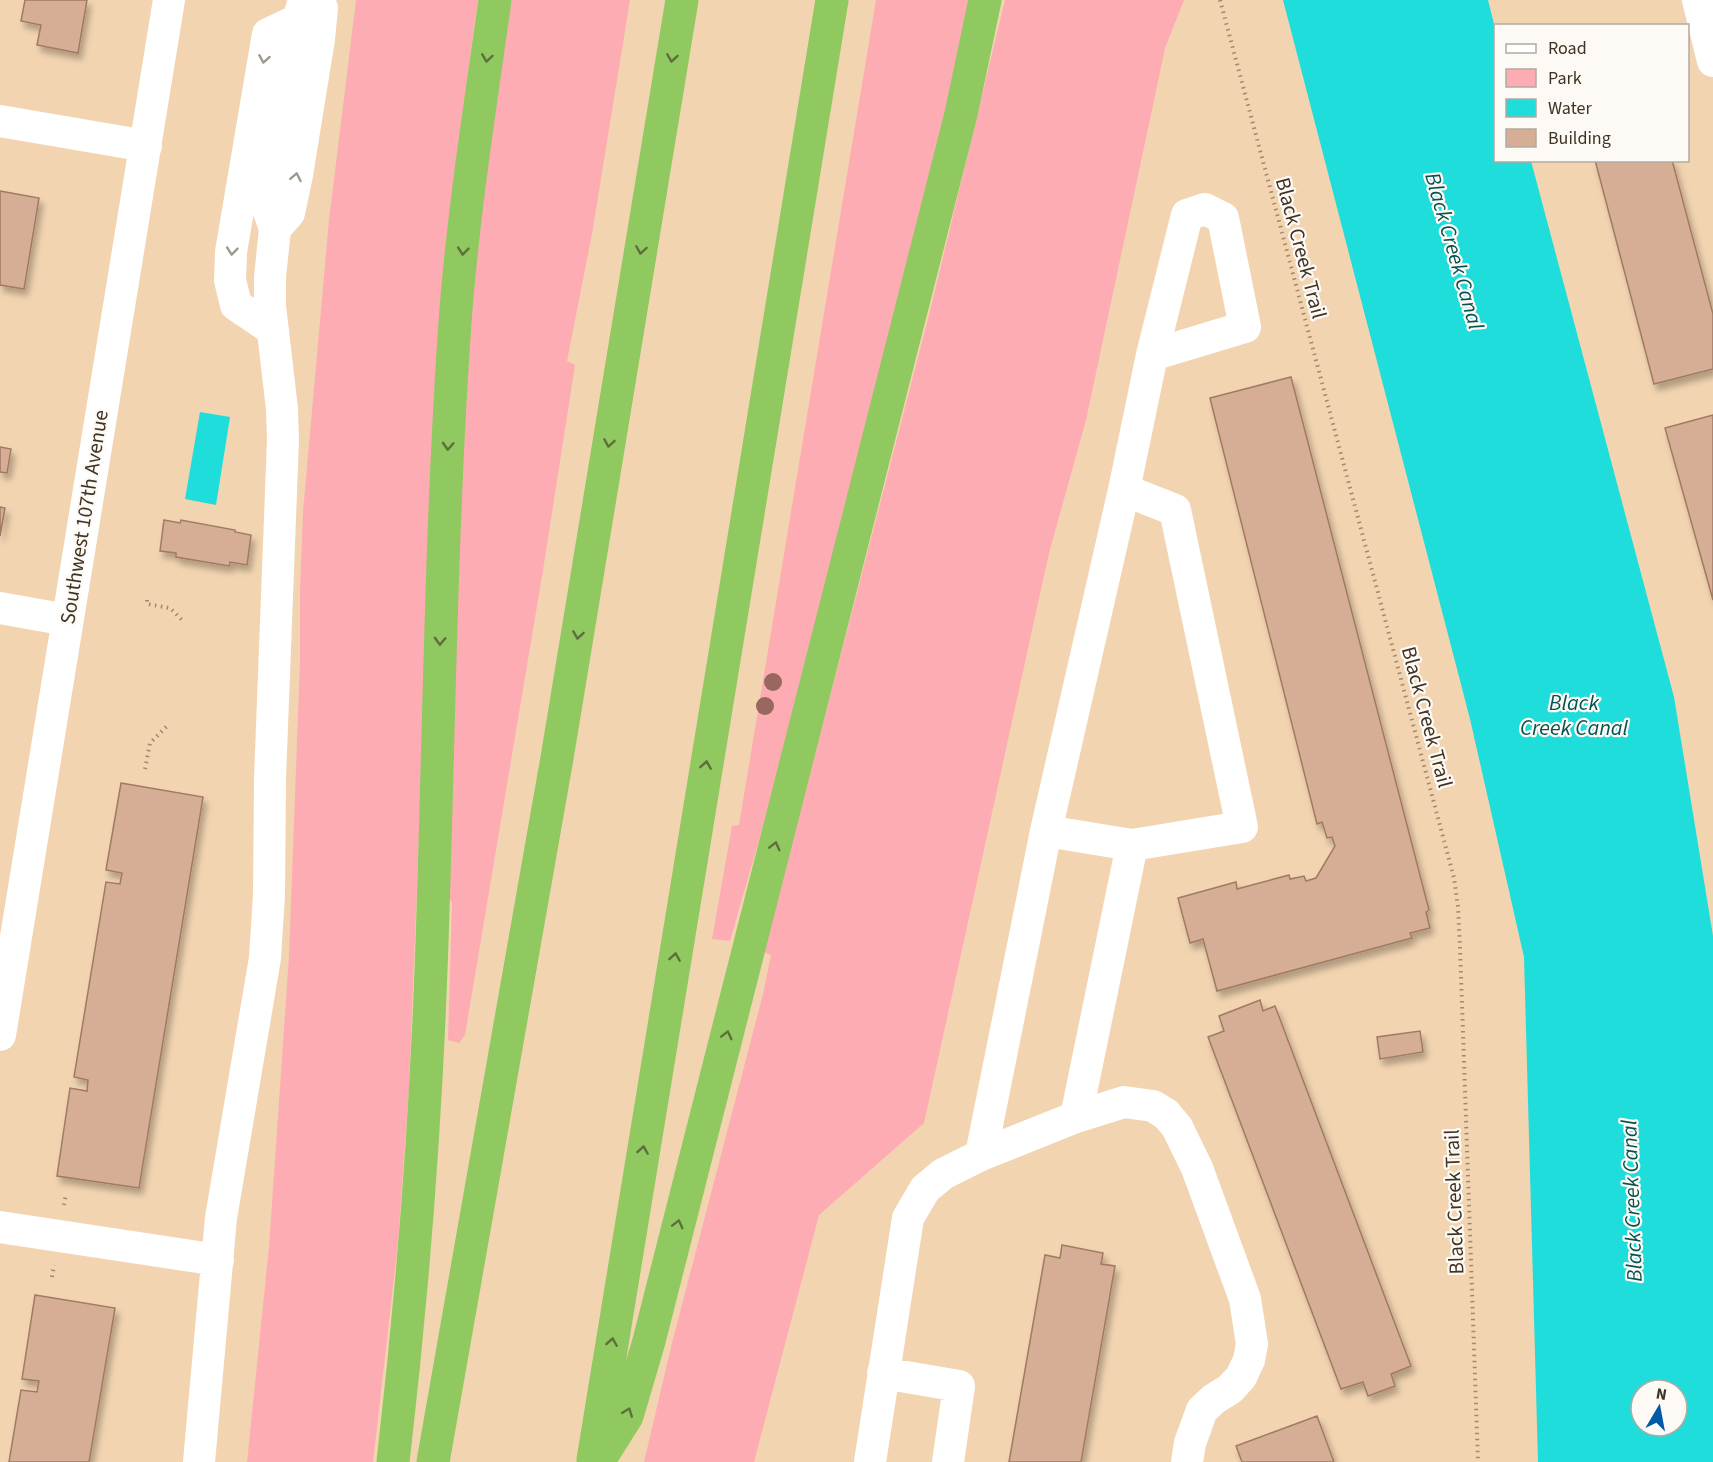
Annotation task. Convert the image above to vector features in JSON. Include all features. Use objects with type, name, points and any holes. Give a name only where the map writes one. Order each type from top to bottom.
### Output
[{"type":"highway","points":[[393,1462],[412,1281],[424,1128],[431,971],[444,518],[455,319],[473,150],[495,0]]},
{"type":"highway","points":[[433,1462],[557,759],[682,0]]},
{"type":"highway","points":[[593,1462],[832,0]]},
{"type":"highway","points":[[598,1462],[627,1416],[649,1341],[961,114],[985,0]]},
{"type":"street","name":"Southwest 107th Avenue","points":[[0,1035],[169,0]]},
{"type":"street","points":[[1698,0],[1713,61]]},
{"type":"street","points":[[199,1462],[221,1218],[265,958],[284,440],[270,277],[275,229],[265,200],[293,37],[307,7]]},
{"type":"street","points":[[273,330],[236,305],[230,279],[231,252],[268,34],[307,7]]},
{"type":"street","points":[[0,122],[146,146]]},
{"type":"street","points":[[981,1155],[1046,831],[1124,490],[1152,355]]},
{"type":"street","points":[[1046,831],[1132,845],[1242,827],[1175,510],[1124,490]]},
{"type":"street","points":[[0,608],[67,620]]},
{"type":"street","points":[[1076,1117],[1132,845]]},
{"type":"street","points":[[870,1462],[908,1218],[926,1189],[943,1174],[981,1155],[1076,1117],[1124,1102],[1153,1106],[1166,1114],[1177,1127],[1197,1168],[1245,1299],[1252,1336],[1249,1360],[1241,1377],[1230,1389],[1202,1410],[1190,1443],[1188,1462]]},
{"type":"street","points":[[0,1227],[218,1260]]},
{"type":"street","points":[[883,1373],[959,1386],[948,1462]]},
{"type":"path","name":"Black Creek Trail","points":[[1220,0],[1454,878],[1458,907],[1478,1462]]},
{"type":"path","points":[[147,600],[147,604],[170,608],[184,622]]},
{"type":"path","points":[[145,769],[150,743],[167,726]]},
{"type":"green space","points":[[356,0],[478,0],[463,108],[420,811],[409,1087],[398,1243],[373,1462],[247,1462],[269,1247],[289,956],[303,512],[329,220]]},
{"type":"green space","points":[[507,0],[630,0],[592,234],[567,361],[575,365],[543,570],[465,1035],[459,1043],[448,1040],[452,902],[445,894],[463,361]]},
{"type":"green space","points":[[876,0],[974,0],[769,805],[730,941],[712,939],[732,826],[739,825]]},
{"type":"green space","points":[[1005,0],[1184,0],[1165,48],[1086,420],[1049,553],[924,1123],[819,1215],[754,1462],[644,1462],[672,1343],[763,994],[771,955],[764,952],[931,307]]},
{"type":"water","name":"Black Creek Canal","points":[[1283,0],[1488,0],[1494,24],[1494,162],[1531,162],[1674,697],[1713,936],[1713,1462],[1538,1462],[1524,957],[1470,719]]},
{"type":"water","points":[[200,412],[230,417],[216,505],[185,499]]},
{"type":"building","points":[[25,0],[87,0],[78,53],[37,45],[41,25],[21,21]]},
{"type":"building","points":[[1596,162],[1673,162],[1713,314],[1713,369],[1654,384]]},
{"type":"building","points":[[0,191],[39,198],[24,289],[0,285]]},
{"type":"building","points":[[1291,377],[1429,910],[1426,912],[1430,928],[1410,933],[1412,938],[1217,991],[1203,939],[1190,943],[1178,898],[1236,882],[1237,889],[1289,875],[1290,879],[1304,876],[1306,881],[1316,878],[1335,846],[1332,837],[1327,838],[1322,822],[1317,824],[1210,398]]},
{"type":"building","points":[[1713,415],[1713,600],[1665,428]]},
{"type":"building","points":[[0,447],[11,449],[7,473],[0,472]]},
{"type":"building","points":[[0,507],[5,508],[0,536]]},
{"type":"building","points":[[164,520],[180,523],[181,520],[251,535],[247,565],[230,562],[229,566],[176,557],[176,553],[160,551]]},
{"type":"building","points":[[121,783],[203,797],[139,1188],[57,1176],[70,1088],[87,1091],[88,1080],[74,1077],[106,882],[120,884],[122,873],[106,870]]},
{"type":"building","points":[[1260,1000],[1263,1011],[1275,1006],[1411,1366],[1391,1374],[1395,1386],[1368,1396],[1363,1382],[1341,1389],[1208,1037],[1224,1031],[1219,1016]]},
{"type":"building","points":[[1420,1031],[1423,1052],[1380,1059],[1377,1037]]},
{"type":"building","points":[[1062,1245],[1103,1253],[1101,1264],[1115,1266],[1081,1462],[1009,1462],[1045,1255],[1060,1258]]},
{"type":"building","points":[[35,1295],[115,1308],[89,1462],[9,1462],[21,1390],[37,1392],[39,1381],[22,1379]]},
{"type":"building","points":[[1317,1416],[1334,1462],[1242,1462],[1236,1446]]}]
